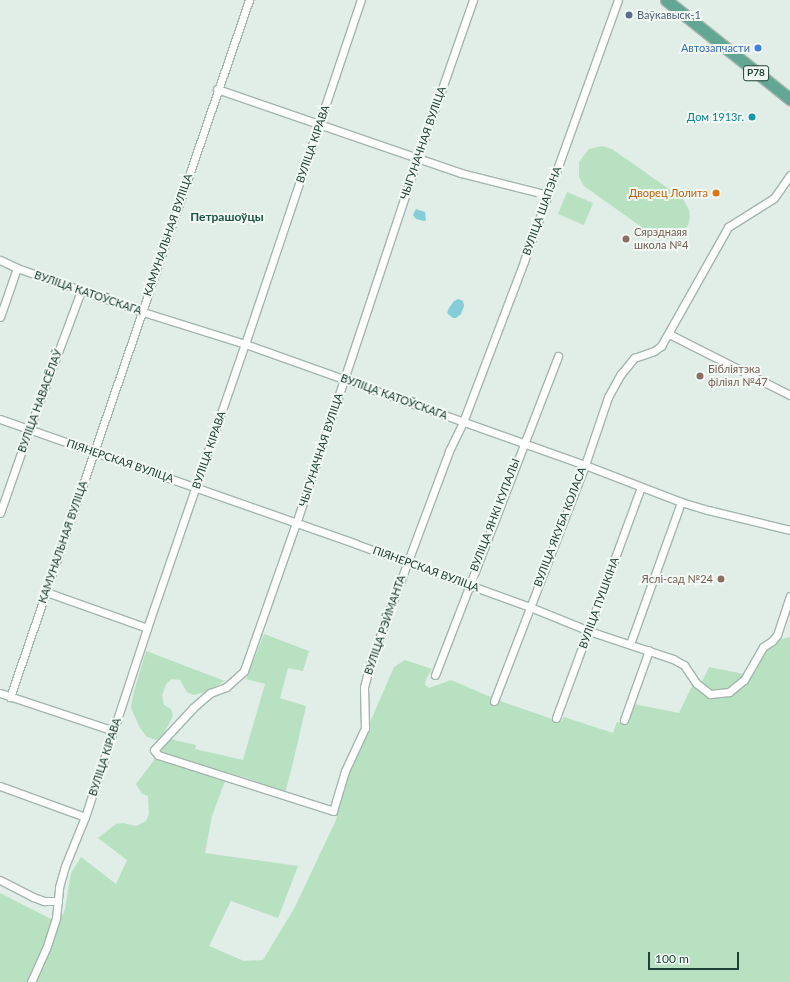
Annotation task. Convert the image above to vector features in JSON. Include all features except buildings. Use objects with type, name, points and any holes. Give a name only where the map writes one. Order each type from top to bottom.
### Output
[{"type":"main road","name":"Р78","points":[[666,0],[790,100]]},
{"type":"street","name":"КАМУНАЛЬНАЯ ВУЛІЦА","points":[[10,697],[93,453],[143,312],[217,89],[249,0]]},
{"type":"street","name":"ВУЛІЦА КІРАВА","points":[[31,982],[46,949],[56,918],[59,887],[65,866],[85,817],[147,628],[246,344],[361,0]]},
{"type":"street","name":"ЧЫГУНАЧНАЯ ВУЛІЦА","points":[[154,750],[193,708],[210,693],[226,687],[244,670],[296,523],[418,157],[473,0]]},
{"type":"street","name":"ВУЛІЦА ШАПЭНА","points":[[463,422],[548,196],[618,0]]},
{"type":"street","points":[[217,89],[461,173],[548,196]]},
{"type":"street","points":[[790,175],[774,198],[728,227],[697,279],[669,334],[790,396]]},
{"type":"street","name":"ВУЛІЦА КАТОЎСКАГА","points":[[0,260],[17,268],[143,312],[246,344],[585,465],[681,502],[790,530]]},
{"type":"street","points":[[0,317],[17,268]]},
{"type":"street","name":"ВУЛІЦА НАВАСЁЛАЎ","points":[[0,512],[29,430],[82,291]]},
{"type":"street","name":"ВУЛІЦА ЯКУБА КОЛАСА","points":[[494,701],[585,465],[608,398],[621,374],[634,358],[654,351],[661,346],[669,334]]},
{"type":"street","name":"ВУЛІЦА ЯНКІ КУПАЛЫ","points":[[435,675],[523,443],[558,356]]},
{"type":"street","name":"ПІЯНЕРСКАЯ ВУЛІЦА","points":[[0,419],[93,453],[196,487],[408,562],[589,630],[649,650],[684,666],[702,690],[710,694],[728,692],[744,680],[763,647],[772,641],[777,635],[790,596]]},
{"type":"street","name":"ВУЛІЦА РЭЙМАНТА","points":[[154,750],[158,755],[333,811],[345,771],[364,728],[364,687],[371,660],[449,451],[463,422]]},
{"type":"street","name":"ВУЛІЦА ПУШКІНА","points":[[556,718],[641,487]]},
{"type":"street","points":[[630,644],[681,502]]},
{"type":"street","points":[[46,592],[147,628]]},
{"type":"street","points":[[624,720],[649,650]]},
{"type":"street","points":[[0,693],[114,731]]},
{"type":"street","points":[[0,786],[85,817]]},
{"type":"street","points":[[0,880],[44,901],[58,901]]},
{"type":"green space","points":[[602,146],[612,149],[683,199],[689,210],[690,217],[688,225],[683,233],[670,239],[657,238],[584,186],[579,177],[579,162],[589,149]]},
{"type":"green space","points":[[567,192],[593,203],[584,225],[558,214]]},
{"type":"green space","points":[[264,634],[309,651],[303,671],[288,668],[280,698],[306,706],[285,793],[247,778],[228,773],[212,816],[205,853],[298,866],[278,918],[231,901],[209,946],[244,961],[263,960],[295,907],[336,820],[348,773],[394,667],[405,660],[432,669],[426,679],[425,685],[429,688],[451,680],[500,701],[561,722],[564,717],[613,733],[617,722],[628,725],[634,704],[679,713],[692,686],[701,684],[709,667],[744,674],[764,649],[782,639],[790,637],[790,982],[0,982],[0,893],[59,923],[65,909],[71,873],[81,857],[116,884],[127,860],[98,838],[116,824],[123,823],[136,826],[146,821],[149,814],[148,796],[142,794],[136,784],[170,739],[196,745],[195,749],[243,760],[265,684],[246,679]]},
{"type":"green space","points":[[146,651],[225,681],[205,692],[194,695],[187,692],[180,680],[172,679],[166,684],[162,696],[164,705],[171,709],[173,716],[162,737],[156,740],[147,737],[140,728],[131,708],[133,695]]},
{"type":"water","points":[[416,209],[425,212],[426,220],[416,219],[413,215]]},
{"type":"water","points":[[458,299],[463,301],[464,306],[461,314],[456,318],[453,318],[447,313],[454,301]]},
{"type":"place","name":"Ваўкавыск-1","points":[[629,15]]},
{"type":"place","name":"Автозапчасти","points":[[758,48]]},
{"type":"place","name":"Дом 1913г.","points":[[752,117]]},
{"type":"place","name":"Дворец Лолита","points":[[716,193]]},
{"type":"place","name":"Сярэднаяя школа №4","points":[[626,239]]},
{"type":"place","name":"Бібліятэка філіял №47","points":[[700,376]]},
{"type":"place","name":"Яслі-сад №24","points":[[721,579]]},
{"type":"district","name":"Петрашоўцы","points":[[227,217]]}]
